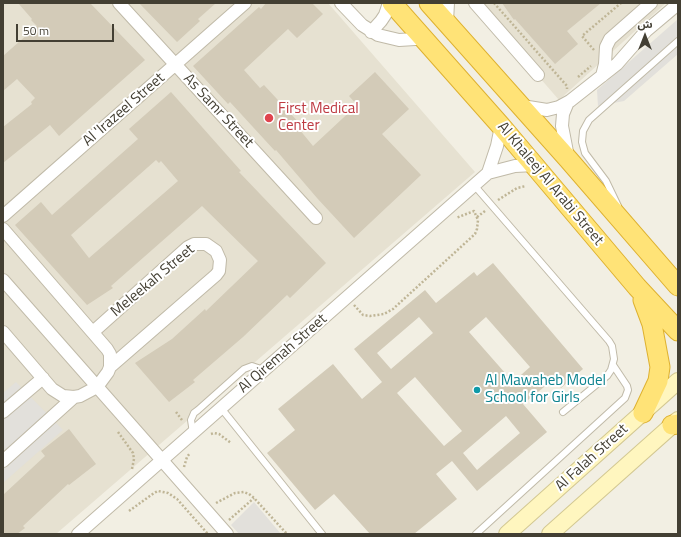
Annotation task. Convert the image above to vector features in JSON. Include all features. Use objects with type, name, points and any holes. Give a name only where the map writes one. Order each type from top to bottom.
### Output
[{"type":"highway","name":"Al Khaleej Al Arabi Street","points":[[390,3],[501,126],[637,287],[678,331]]},
{"type":"highway","name":"Al Khaleej Al Arabi Street","points":[[429,3],[568,158],[678,286]]},
{"type":"highway","points":[[637,287],[652,324],[660,367],[658,381],[643,412]]},
{"type":"main road","name":"Al Falah Street","points":[[506,534],[678,381]]},
{"type":"main road","name":"Al Falah Street","points":[[550,534],[676,423]]},
{"type":"street","name":"As Samr Street","points":[[119,3],[316,218]]},
{"type":"street","name":"Al 'Irazeel Street","points":[[3,216],[245,3]]},
{"type":"street","points":[[342,3],[362,25],[371,32],[399,40],[422,37]]},
{"type":"street","name":"Al Khaleej Al Arabi Street","points":[[371,32],[385,15],[390,3]]},
{"type":"street","points":[[446,22],[448,3]]},
{"type":"street","points":[[475,3],[538,76]]},
{"type":"street","points":[[602,76],[608,42],[651,3]]},
{"type":"street","points":[[522,106],[547,110],[559,107],[567,97],[602,76],[622,59],[646,31],[678,4]]},
{"type":"street","points":[[608,42],[610,52],[622,59]]},
{"type":"street","points":[[567,97],[562,126],[568,158]]},
{"type":"street","points":[[488,173],[497,146],[501,126]]},
{"type":"street","name":"Al Qiremah Street","points":[[78,534],[162,460],[189,428],[221,408],[488,173],[515,166],[535,165]]},
{"type":"street","points":[[3,229],[107,349],[110,354],[110,366]]},
{"type":"street","name":"Meleekah Street","points":[[3,461],[74,398],[97,387],[108,372],[110,366],[216,275],[219,271],[220,260],[216,250],[206,244],[194,244],[188,247],[93,332]]},
{"type":"street","points":[[3,280],[162,460],[226,529]]},
{"type":"street","points":[[3,332],[57,393],[74,398]]},
{"type":"street","points":[[3,412],[43,378]]},
{"type":"lane","points":[[621,220],[619,209],[612,190],[585,153],[582,142],[583,131],[589,120],[678,41]]},
{"type":"lane","points":[[474,185],[609,341],[614,352],[613,365],[607,376],[563,412]]},
{"type":"lane","points":[[476,534],[625,398],[628,390],[627,386],[613,365]]},
{"type":"lane","points":[[189,428],[190,420],[194,413],[236,376],[248,367],[256,366],[264,370]]},
{"type":"lane","points":[[221,408],[322,534]]},
{"type":"path","points":[[494,3],[567,86],[567,97]]},
{"type":"path","points":[[347,297],[363,315],[375,316],[384,314],[393,308],[475,234],[478,220],[474,211]]},
{"type":"path","points":[[176,412],[189,428]]},
{"type":"path","points":[[118,432],[133,453],[134,459],[131,471]]},
{"type":"path","points":[[210,434],[219,434],[231,443]]},
{"type":"path","points":[[184,468],[187,457],[193,450]]},
{"type":"path","points":[[129,511],[158,491],[168,493],[177,500],[208,534]]},
{"type":"path","points":[[213,504],[235,493],[244,492],[254,498],[287,534]]},
{"type":"path","points":[[226,529],[254,498]]},
{"type":"shaded area","points":[[3,3],[328,3],[475,172],[56,534],[3,534]]},
{"type":"shaded area","points":[[475,3],[666,3],[559,100]]},
{"type":"shaded area","points":[[678,19],[678,54],[624,101],[598,106],[597,90]]},
{"type":"shaded area","points":[[16,382],[63,430],[3,483],[3,393]]},
{"type":"shaded area","points":[[254,502],[281,534],[239,534],[231,525]]},
{"type":"building","points":[[18,3],[90,3],[145,60],[59,136],[50,125],[3,163],[3,127],[32,104],[31,102],[35,98],[17,79],[3,91],[3,56],[37,26]]},
{"type":"building","points":[[139,3],[216,3],[198,19],[200,21],[177,42]]},
{"type":"building","points":[[266,3],[312,3],[323,14],[297,38],[288,29],[244,70],[260,88],[264,85],[302,126],[299,129],[313,146],[357,105],[349,96],[375,72],[409,109],[382,134],[421,175],[354,238],[276,150],[275,151],[230,102],[228,104],[193,66],[259,7],[261,9]]},
{"type":"building","points":[[502,3],[601,3],[567,31],[578,44],[555,64],[515,19],[514,20]]},
{"type":"building","points":[[171,92],[241,171],[239,172],[326,263],[290,298],[287,295],[243,337],[193,380],[195,382],[169,402],[135,363],[172,339],[205,309],[206,311],[258,261],[202,206],[111,286],[113,288],[87,305],[15,225],[41,202],[52,215],[138,139],[129,129]],"holes":[[[156,160],[159,163],[161,161],[178,181],[89,258],[71,235]]]},
{"type":"building","name":"Al Mawaheb Model School for Girls","points":[[493,263],[583,369],[561,388],[554,379],[523,404],[547,432],[477,491],[452,461],[436,474],[457,499],[414,534],[370,534],[334,494],[315,510],[267,453],[295,430],[278,409],[333,364],[362,399],[382,382],[354,349],[425,290],[436,303],[474,272],[477,276]],"holes":[[[419,317],[433,333],[391,369],[377,353]],[[486,317],[530,367],[513,382],[469,332]],[[415,377],[462,431],[444,446],[397,393]],[[506,416],[520,433],[477,470],[463,453]]]},
{"type":"building","points":[[69,429],[96,464],[69,485],[68,484],[23,526],[25,528],[17,534],[3,534],[3,495],[45,456],[41,451]]},
{"type":"place","name":"First Medical Center","points":[[269,118]]},
{"type":"place","name":"Al Mawaheb Model School for Girls","points":[[477,390]]}]
